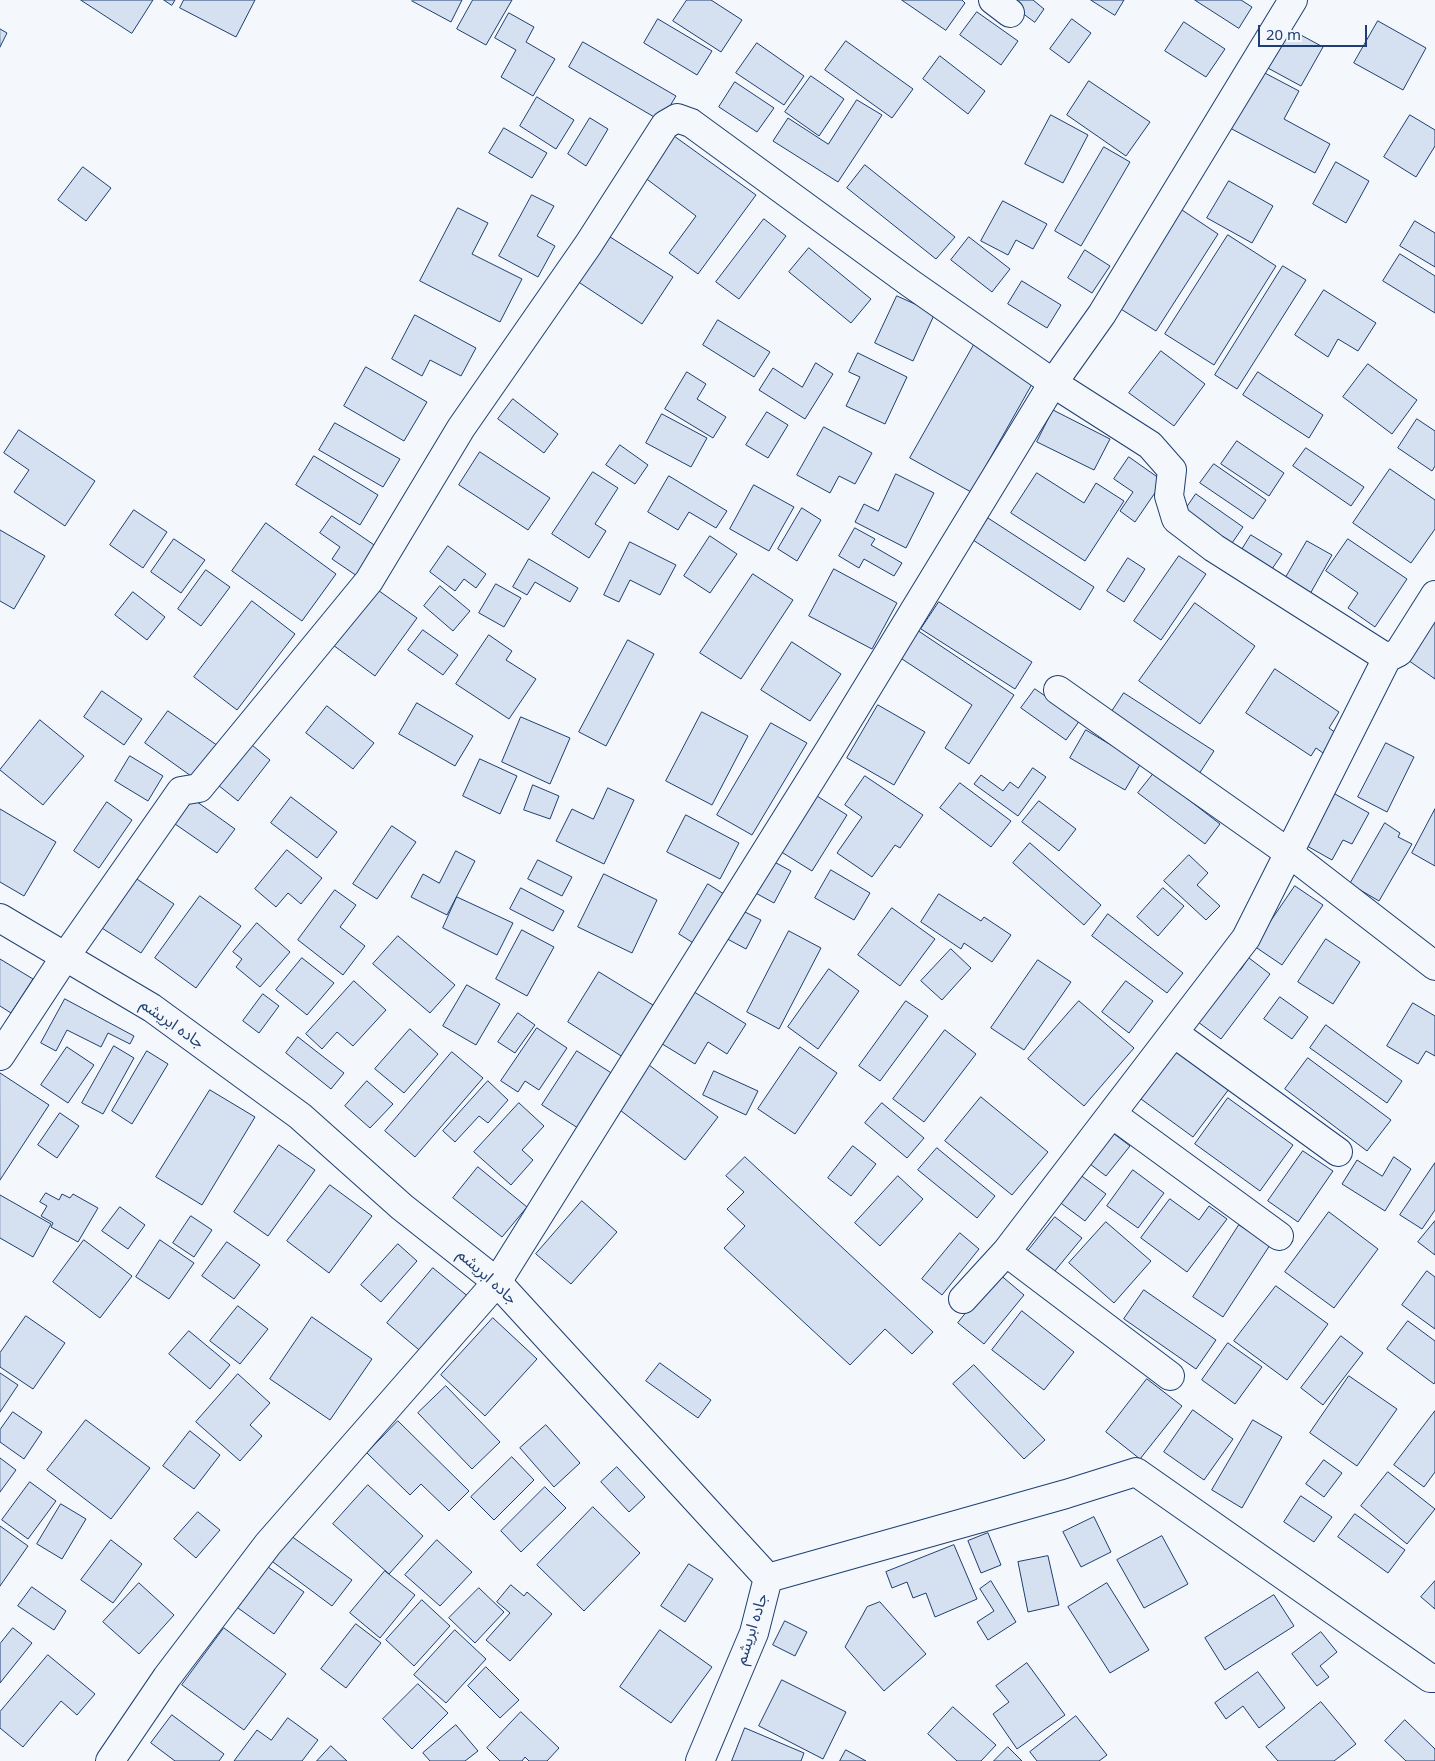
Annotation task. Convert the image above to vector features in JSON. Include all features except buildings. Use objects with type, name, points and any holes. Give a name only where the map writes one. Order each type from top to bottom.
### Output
[{"type":"street","points":[[110,1761],[167,1677],[268,1544],[497,1282],[830,749],[1053,383],[1107,306],[1293,0]]},
{"type":"street","points":[[0,1056],[65,956],[181,791],[199,788],[369,581],[461,428],[588,245],[665,125],[677,118],[691,123],[902,278],[1053,383],[1150,445],[1172,470],[1168,496],[1176,519],[1214,548],[1387,658]]},
{"type":"street","points":[[963,1299],[1006,1252],[1246,938],[1387,658],[1399,652],[1435,595]]},
{"type":"street","points":[[1058,690],[1289,853],[1435,966]]},
{"type":"street","name":"جاده ابریشم","points":[[0,918],[152,1008],[300,1116],[402,1207],[497,1282],[768,1578],[754,1633],[700,1761]]},
{"type":"street","points":[[1174,1032],[1338,1152]]},
{"type":"street","points":[[1112,1114],[1279,1236]]},
{"type":"street","points":[[1006,1252],[1170,1376]]},
{"type":"street","points":[[768,1578],[1066,1494],[1136,1472],[1430,1678],[1435,1678]]}]
